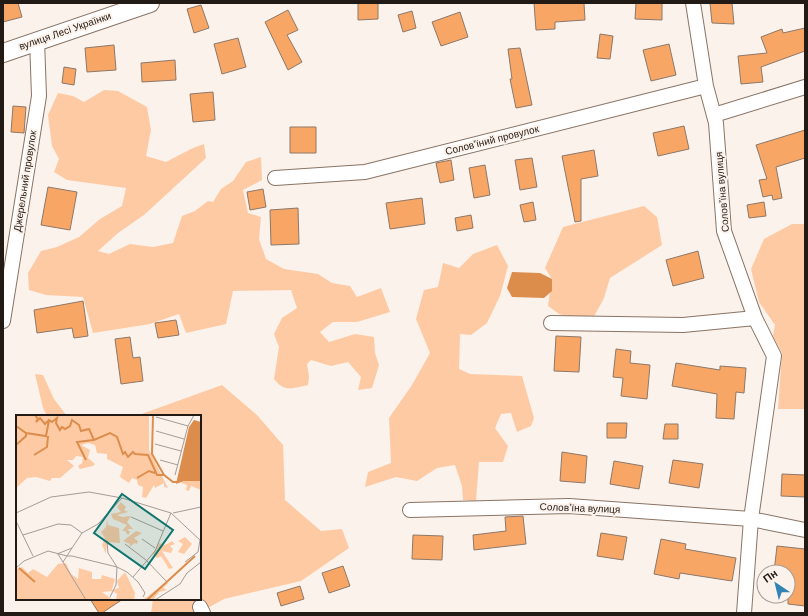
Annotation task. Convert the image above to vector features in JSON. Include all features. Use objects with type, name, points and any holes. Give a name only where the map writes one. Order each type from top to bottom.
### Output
[{"type":"street","name":"вулиця Лесі Українки","points":[[3,53],[37,40],[150,3]]},
{"type":"street","name":"Соловʼїна вулиця","points":[[693,3],[706,86],[714,115],[724,231],[755,318],[774,356],[750,519],[744,613]]},
{"type":"street","name":"Джерельний провулок","points":[[3,321],[39,96],[37,40]]},
{"type":"street","name":"Соловʼїний провулок","points":[[275,178],[365,172],[706,86]]},
{"type":"street","points":[[714,115],[805,87]]},
{"type":"street","points":[[551,323],[683,325],[755,318]]},
{"type":"street","name":"Соловʼїна вулиця","points":[[410,510],[569,506],[750,519]]},
{"type":"street","points":[[750,519],[805,530]]},
{"type":"shaded area","points":[[104,90],[118,91],[147,107],[151,130],[146,156],[166,162],[204,144],[206,158],[144,215],[118,233],[98,251],[109,254],[130,244],[153,247],[173,243],[182,216],[195,211],[208,201],[213,202],[221,189],[233,181],[246,162],[261,157],[262,180],[243,190],[248,213],[261,217],[259,239],[266,259],[284,269],[318,274],[332,283],[350,286],[357,297],[381,288],[390,312],[357,322],[333,322],[320,332],[329,342],[355,334],[374,337],[375,353],[379,365],[372,388],[358,390],[361,377],[348,362],[331,366],[311,360],[307,364],[309,376],[308,385],[286,388],[274,379],[279,347],[274,334],[282,318],[297,308],[291,290],[233,291],[226,324],[186,333],[179,314],[150,324],[93,333],[83,297],[46,295],[29,290],[28,273],[41,251],[57,247],[79,237],[100,219],[122,206],[126,188],[67,180],[54,172],[59,159],[52,146],[48,115],[58,93],[73,96],[84,102]]},
{"type":"shaded area","points":[[644,206],[657,217],[662,245],[610,278],[604,298],[591,322],[559,314],[548,306],[552,279],[545,268],[563,227]]},
{"type":"shaded area","points":[[792,224],[805,224],[805,409],[778,409],[782,353],[773,336],[775,325],[759,302],[751,269],[764,239]]},
{"type":"shaded area","points":[[497,245],[508,266],[500,296],[487,323],[471,335],[460,334],[459,369],[470,374],[522,376],[534,418],[531,426],[517,432],[511,413],[501,414],[495,428],[508,446],[503,462],[479,462],[476,501],[463,500],[462,486],[455,465],[437,468],[417,481],[396,477],[365,487],[368,472],[391,463],[389,418],[412,385],[430,353],[416,319],[424,290],[438,287],[443,263],[459,268],[473,254]]},
{"type":"shaded area","points":[[512,272],[540,273],[552,279],[552,291],[544,298],[512,297],[507,288]]},
{"type":"shaded area","points":[[35,374],[43,375],[54,399],[66,415],[46,415],[43,408]]},
{"type":"shaded area","points":[[222,385],[257,415],[283,445],[285,500],[321,531],[342,529],[349,548],[301,581],[224,599],[204,610],[205,613],[151,613],[153,600],[201,600],[201,415],[139,415]]},
{"type":"building","points":[[3,3],[18,3],[22,17],[3,22]]},
{"type":"building","points":[[358,3],[378,3],[378,19],[358,20]]},
{"type":"building","points":[[534,3],[584,3],[585,20],[555,22],[555,29],[536,30]]},
{"type":"building","points":[[636,3],[662,3],[662,20],[635,19]]},
{"type":"building","points":[[710,3],[732,3],[734,24],[712,23]]},
{"type":"building","points":[[201,5],[209,28],[194,33],[187,9]]},
{"type":"building","points":[[288,10],[298,30],[287,35],[302,62],[288,70],[265,22]]},
{"type":"building","points":[[412,11],[416,28],[403,32],[398,15]]},
{"type":"building","points":[[460,12],[468,37],[441,46],[432,22]]},
{"type":"building","points":[[805,28],[805,51],[761,67],[763,82],[741,84],[738,56],[767,53],[761,37],[782,29],[783,33]]},
{"type":"building","points":[[600,34],[613,36],[610,59],[597,58]]},
{"type":"building","points":[[238,38],[246,67],[222,74],[214,44]]},
{"type":"building","points":[[669,44],[676,75],[651,81],[643,50]]},
{"type":"building","points":[[114,45],[116,70],[87,72],[85,48]]},
{"type":"building","points":[[520,48],[532,105],[516,108],[510,79],[512,79],[508,49]]},
{"type":"building","points":[[175,60],[176,80],[142,82],[141,63]]},
{"type":"building","points":[[64,67],[76,69],[74,85],[62,83]]},
{"type":"building","points":[[213,92],[215,120],[193,122],[190,94]]},
{"type":"building","points":[[13,106],[26,107],[24,133],[11,132]]},
{"type":"building","points":[[684,126],[689,149],[658,156],[653,133]]},
{"type":"building","points":[[290,127],[316,127],[316,153],[290,153]]},
{"type":"building","points":[[805,130],[805,158],[776,167],[782,198],[773,200],[772,195],[763,197],[759,180],[767,179],[756,145]]},
{"type":"building","points":[[594,150],[598,176],[581,179],[581,221],[575,222],[562,156]]},
{"type":"building","points":[[532,158],[537,187],[520,190],[515,160]]},
{"type":"building","points":[[451,160],[454,180],[440,183],[436,163]]},
{"type":"building","points":[[485,165],[490,195],[474,198],[469,168]]},
{"type":"building","points":[[48,187],[77,192],[70,230],[41,225]]},
{"type":"building","points":[[263,189],[266,207],[250,210],[247,192]]},
{"type":"building","points":[[422,198],[425,224],[390,229],[386,203]]},
{"type":"building","points":[[533,202],[536,220],[524,222],[520,205]]},
{"type":"building","points":[[764,202],[766,216],[749,218],[747,205]]},
{"type":"building","points":[[298,208],[299,244],[271,245],[270,210]]},
{"type":"building","points":[[471,215],[473,228],[457,231],[455,218]]},
{"type":"building","points":[[698,251],[704,278],[673,286],[666,260]]},
{"type":"building","points":[[83,301],[88,336],[74,338],[72,328],[37,333],[34,310]]},
{"type":"building","points":[[176,320],[179,335],[158,338],[155,323]]},
{"type":"building","points":[[556,336],[581,337],[579,372],[554,371]]},
{"type":"building","points":[[130,337],[133,358],[140,357],[143,381],[121,384],[115,339]]},
{"type":"building","points":[[616,349],[631,351],[630,363],[650,365],[647,399],[621,396],[623,378],[613,377]]},
{"type":"building","points":[[676,363],[720,370],[720,366],[746,368],[744,393],[736,392],[734,419],[716,418],[717,394],[672,386]]},
{"type":"building","points":[[607,423],[627,423],[626,438],[607,438]]},
{"type":"building","points":[[665,424],[678,424],[678,439],[663,439]]},
{"type":"building","points":[[562,452],[587,456],[585,483],[560,481]]},
{"type":"building","points":[[673,460],[703,464],[699,488],[669,483]]},
{"type":"building","points":[[614,461],[643,466],[639,489],[610,484]]},
{"type":"building","points":[[782,474],[805,475],[805,497],[781,496]]},
{"type":"building","points":[[523,516],[526,544],[474,550],[473,535],[506,531],[505,517]]},
{"type":"building","points":[[601,533],[627,537],[623,560],[597,556]]},
{"type":"building","points":[[413,535],[443,536],[442,560],[412,559]]},
{"type":"building","points":[[661,539],[686,544],[685,549],[736,558],[732,581],[680,573],[679,579],[654,574]]},
{"type":"building","points":[[777,546],[805,549],[805,606],[788,604],[796,604],[796,564],[775,564]]},
{"type":"building","points":[[343,566],[350,586],[329,593],[322,573]]},
{"type":"building","points":[[300,586],[304,599],[281,606],[277,593]]},
{"type":"building","points":[[91,600],[122,600],[102,613],[99,613]]}]
